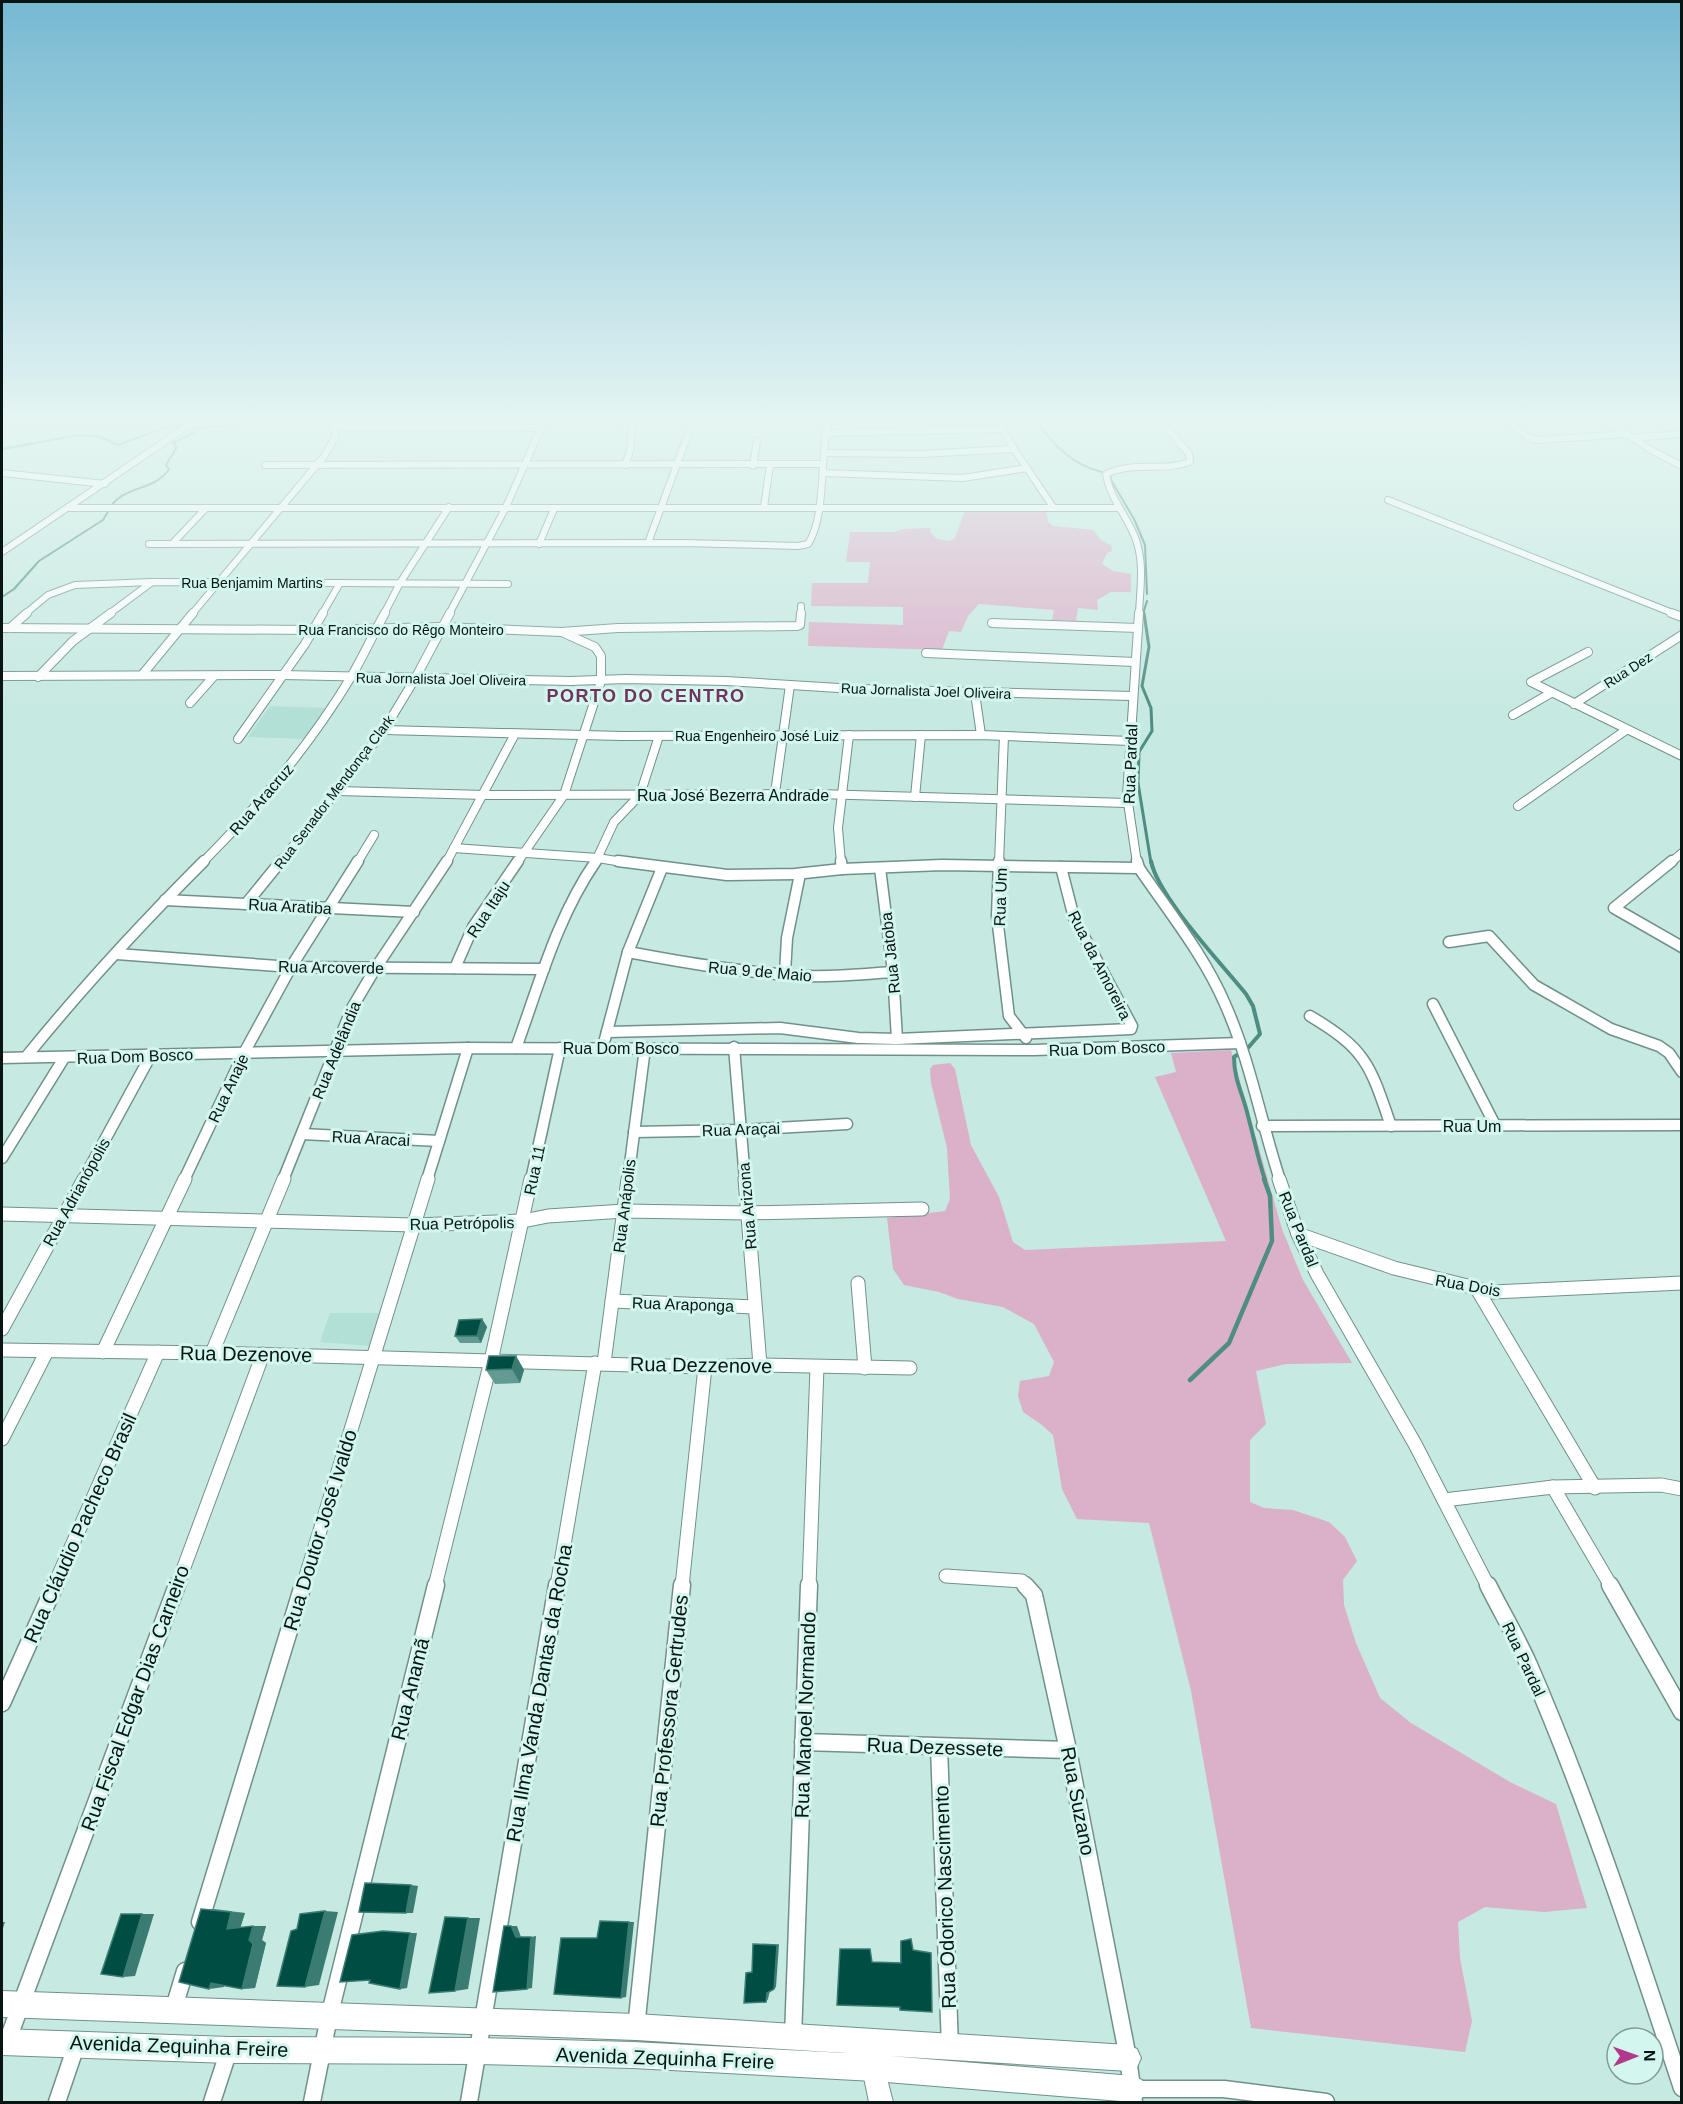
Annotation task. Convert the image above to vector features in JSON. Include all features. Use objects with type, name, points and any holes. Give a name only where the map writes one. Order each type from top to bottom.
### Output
[{"type":"main road","name":"Avenida Zequinha Freire","points":[[11,2004],[636,2027],[1128,2058]]},
{"type":"main road","name":"Avenida Zequinha Freire","points":[[4,2042],[229,2050],[478,2051],[633,2055],[874,2068],[1133,2096]]},
{"type":"street","points":[[2,552],[56,517]]},
{"type":"street","points":[[173,543],[197,517]]},
{"type":"street","points":[[142,675],[272,517]]},
{"type":"street","name":"Rua Aracruz","points":[[26,1057],[51,1026],[165,900],[236,829],[302,750],[351,677],[375,627],[400,583],[442,517]]},
{"type":"street","name":"Rua Senador Mendonça Clark","points":[[246,904],[338,791],[384,730],[416,677],[500,517]]},
{"type":"street","points":[[539,544],[550,517]]},
{"type":"street","points":[[648,543],[657,517]]},
{"type":"street","points":[[149,544],[648,543],[783,547],[808,544],[813,535],[816,517]]},
{"type":"street","name":"Rua Pardal","points":[[1124,517],[1137,541],[1142,566],[1127,803],[1139,868],[1215,982],[1240,1044],[1262,1126],[1298,1234],[1317,1274],[1409,1434],[1528,1663],[1566,1754],[1618,1893],[1682,2088]]},
{"type":"street","points":[[1431,517],[1682,617]]},
{"type":"street","points":[[38,677],[73,641],[152,582]]},
{"type":"street","name":"Rua Benjamim Martins","points":[[6,628],[49,594],[63,586],[152,582],[508,584]]},
{"type":"street","points":[[238,739],[313,630],[340,583]]},
{"type":"street","name":"Rua Francisco do Rêgo Monteiro","points":[[6,628],[313,630],[442,627],[561,632],[618,628],[800,626],[801,606]]},
{"type":"street","points":[[992,623],[1138,628]]},
{"type":"street","points":[[525,853],[564,795],[601,681],[601,656],[596,646],[561,632]]},
{"type":"street","name":"Rua Dez","points":[[1574,704],[1682,635]]},
{"type":"street","points":[[1588,652],[1531,682],[1682,756]]},
{"type":"street","points":[[926,653],[1135,663]]},
{"type":"street","name":"Rua Jornalista Joel Oliveira","points":[[2,676],[283,675],[726,681],[790,686],[975,693],[1132,696]]},
{"type":"street","points":[[190,703],[214,676]]},
{"type":"street","points":[[775,793],[790,686]]},
{"type":"street","points":[[975,693],[981,735]]},
{"type":"street","points":[[1513,715],[1551,693]]},
{"type":"street","name":"Rua Engenheiro José Luiz","points":[[384,730],[659,736],[981,735],[1130,741]]},
{"type":"street","points":[[1518,806],[1626,730]]},
{"type":"street","name":"Rua Adelândia","points":[[212,1353],[336,1051],[342,1029],[375,967],[414,912],[454,848],[485,795],[515,734]]},
{"type":"street","points":[[842,869],[838,828],[849,735]]},
{"type":"street","points":[[915,797],[921,735]]},
{"type":"street","points":[[516,1048],[560,925],[581,882],[598,858],[605,837],[614,822],[640,795],[659,736]]},
{"type":"street","name":"Rua Um","points":[[1004,736],[1001,864],[997,917],[1009,1016],[1034,1050]]},
{"type":"street","name":"Rua José Bezerra Andrade","points":[[338,791],[485,795],[775,793],[1127,803]]},
{"type":"street","name":"Rua Anaje","points":[[103,1352],[244,1053],[291,967],[374,835]]},
{"type":"street","points":[[454,848],[598,858],[727,875],[776,875],[842,869],[1001,864],[1139,868]]},
{"type":"street","name":"Rua Itaju","points":[[455,968],[473,927],[525,853]]},
{"type":"street","points":[[1682,854],[1614,908],[1682,947]]},
{"type":"street","name":"Rua da Amoreira","points":[[1025,1035],[1132,1029],[1074,918],[1061,867]]},
{"type":"street","points":[[603,1047],[628,952],[662,868]]},
{"type":"street","name":"Rua Jatoba","points":[[880,868],[893,972],[897,1039]]},
{"type":"street","points":[[785,973],[787,938],[800,874]]},
{"type":"street","name":"Rua Aratiba","points":[[165,900],[414,912]]},
{"type":"street","points":[[1449,942],[1489,936],[1534,985],[1611,1029],[1639,1038],[1669,1053],[1682,1072]]},
{"type":"street","name":"Rua 9 de Maio","points":[[628,952],[674,962],[785,973],[837,976],[893,972]]},
{"type":"street","name":"Rua Arcoverde","points":[[117,954],[291,967],[544,969]]},
{"type":"street","points":[[1433,1004],[1494,1125]]},
{"type":"street","points":[[1310,1016],[1342,1036],[1362,1056],[1377,1086],[1391,1126]]},
{"type":"street","points":[[607,1032],[780,1028],[858,1038],[1025,1035]]},
{"type":"street","points":[[780,1028],[780,1048]]},
{"type":"street","name":"Rua Dom Bosco","points":[[2,1058],[468,1048],[734,1047],[897,1051],[1240,1044]]},
{"type":"street","name":"Rua Arizona","points":[[734,1047],[760,1365]]},
{"type":"street","name":"Rua Doutor José Ivaldo","points":[[198,1930],[468,1048]]},
{"type":"street","name":"Rua 11","points":[[491,1361],[560,1048]]},
{"type":"street","name":"Rua Anápolis","points":[[599,1363],[612,1301],[645,1048]]},
{"type":"street","name":"Rua Adrianópolis","points":[[2,1329],[151,1055]]},
{"type":"street","points":[[2,1158],[64,1058]]},
{"type":"street","name":"Rua Araçai","points":[[634,1132],[741,1130],[847,1124]]},
{"type":"street","name":"Rua Um","points":[[1262,1126],[1682,1125]]},
{"type":"street","name":"Rua Aracai","points":[[302,1134],[440,1141]]},
{"type":"street","name":"Rua Petrópolis","points":[[2,1214],[414,1225],[523,1221],[548,1216],[624,1211],[747,1213],[922,1209]]},
{"type":"street","name":"Rua Dois","points":[[1298,1234],[1383,1266],[1477,1289],[1513,1293],[1682,1283]]},
{"type":"street","points":[[858,1283],[865,1368]]},
{"type":"street","points":[[1477,1289],[1594,1488]]},
{"type":"street","name":"Rua Araponga","points":[[612,1301],[755,1307]]},
{"type":"street","name":"Rua Dezenove","points":[[2,1350],[263,1354],[491,1361]]},
{"type":"street","points":[[2,1439],[47,1351]]},
{"type":"street","name":"Rua Cláudio Pacheco Brasil","points":[[2,1703],[158,1352]]},
{"type":"street","name":"Rua Fiscal Edgar Dias Carneiro","points":[[4,2042],[11,2004],[263,1354]]},
{"type":"street","name":"Rua Dezzenove","points":[[491,1361],[705,1367],[760,1365],[910,1368]]},
{"type":"street","name":"Rua Anamã","points":[[312,2103],[329,2017],[491,1361]]},
{"type":"street","name":"Rua Ilma Vanda Dantas da Rocha","points":[[469,2103],[599,1363]]},
{"type":"street","name":"Rua Professora Gertrudes","points":[[633,2055],[705,1367]]},
{"type":"street","name":"Rua Manoel Normando","points":[[794,2063],[802,1742],[817,1367]]},
{"type":"street","points":[[1444,1500],[1552,1486],[1594,1488],[1661,1485],[1681,1489]]},
{"type":"street","points":[[1552,1486],[1639,1633],[1682,1712]]},
{"type":"street","name":"Rua Suzano","points":[[946,1576],[1022,1581],[1034,1595],[1068,1750],[1128,2058],[1133,2096]]},
{"type":"street","name":"Rua Dezessete","points":[[802,1742],[1068,1750]]},
{"type":"street","name":"Rua Odorico Nascimento","points":[[939,1747],[950,2047]]},
{"type":"street","points":[[173,2011],[191,1953]]},
{"type":"street","points":[[868,2040],[881,2103]]},
{"type":"street","points":[[57,2103],[76,2043]]},
{"type":"street","points":[[212,2103],[229,2050]]},
{"type":"street","name":"Avenida Zequinha Freire","points":[[1133,2096],[1224,2089],[1326,2103]]},
{"type":"shaded area","points":[[962,517],[1047,517],[1048,522],[1053,526],[1093,530],[1101,540],[1111,545],[1112,551],[1107,553],[1102,564],[1113,571],[1131,574],[1131,592],[1111,592],[1097,600],[1098,610],[1078,608],[1076,621],[1052,620],[1054,610],[979,604],[968,616],[961,632],[949,631],[942,650],[808,646],[809,622],[903,625],[903,607],[811,606],[812,583],[868,583],[870,562],[846,562],[850,532],[894,532],[903,529],[930,528],[931,533],[937,539],[950,541],[955,538]]},
{"type":"shaded area","points":[[270,706],[325,708],[304,739],[248,737]]},
{"type":"shaded area","points":[[1231,1050],[1282,1229],[1303,1280],[1352,1363],[1286,1364],[1256,1371],[1266,1424],[1250,1440],[1250,1502],[1264,1508],[1293,1510],[1329,1522],[1345,1537],[1357,1561],[1343,1580],[1344,1605],[1356,1643],[1380,1698],[1411,1723],[1510,1782],[1556,1804],[1587,1908],[1544,1912],[1485,1907],[1458,1922],[1460,1958],[1472,2021],[1465,2052],[1251,2028],[1191,1691],[1149,1523],[1077,1519],[1062,1489],[1053,1435],[1023,1412],[1018,1396],[1020,1381],[1049,1376],[1054,1362],[1034,1324],[1003,1307],[958,1299],[939,1292],[904,1285],[893,1269],[887,1218],[945,1211],[950,1199],[947,1148],[931,1083],[930,1069],[933,1065],[950,1063],[955,1069],[971,1145],[999,1197],[1013,1242],[1025,1250],[1226,1241],[1155,1077],[1176,1072],[1171,1053]]},
{"type":"shaded area","points":[[330,1313],[379,1313],[370,1346],[320,1342]]},
{"type":"building","points":[[482,1319],[477,1336],[455,1336],[459,1320]]},
{"type":"building","points":[[489,1356],[516,1356],[512,1369],[486,1370]]},
{"type":"building","points":[[365,1883],[411,1885],[406,1913],[359,1912]]},
{"type":"building","points":[[201,1909],[231,1912],[227,1929],[253,1926],[249,1940],[253,1944],[242,1989],[211,1983],[209,1989],[179,1982]]},
{"type":"building","points":[[325,1911],[305,1987],[277,1986],[291,1931],[297,1929],[300,1914]]},
{"type":"building","points":[[121,1914],[142,1914],[123,1977],[101,1974]]},
{"type":"building","points":[[445,1917],[468,1918],[455,1991],[429,1993]]},
{"type":"building","points":[[600,1921],[629,1922],[621,1998],[554,1994],[561,1938],[597,1938]]},
{"type":"building","points":[[504,1926],[511,1926],[516,1937],[531,1937],[527,1989],[493,1992]]},
{"type":"building","points":[[383,1931],[410,1933],[400,1989],[369,1983],[370,1980],[340,1982],[352,1935]]},
{"type":"building","points":[[911,1939],[913,1950],[931,1953],[932,2012],[900,2010],[900,2007],[837,2005],[840,1949],[870,1949],[872,1962],[901,1963],[901,1941]]},
{"type":"building","points":[[753,1944],[777,1945],[774,1989],[767,1993],[766,2002],[744,2003],[746,1973],[752,1972]]},
{"type":"waterway","points":[[2,597],[14,589],[39,561],[105,517]]},
{"type":"waterway","points":[[1133,517],[1145,545],[1147,594]]},
{"type":"waterway","points":[[1143,614],[1147,601]]},
{"type":"waterway","points":[[1144,613],[1149,647],[1142,686],[1151,708],[1152,731],[1139,752],[1138,783],[1151,863]]},
{"type":"waterway","points":[[1151,861],[1165,893],[1246,994],[1253,1006],[1260,1034],[1247,1049],[1234,1057],[1234,1065],[1265,1180]]},
{"type":"waterway","points":[[1190,1380],[1229,1343],[1272,1241],[1270,1196],[1264,1179]]},
{"type":"district","name":"PORTO DO CENTRO","points":[[646,696]]}]
